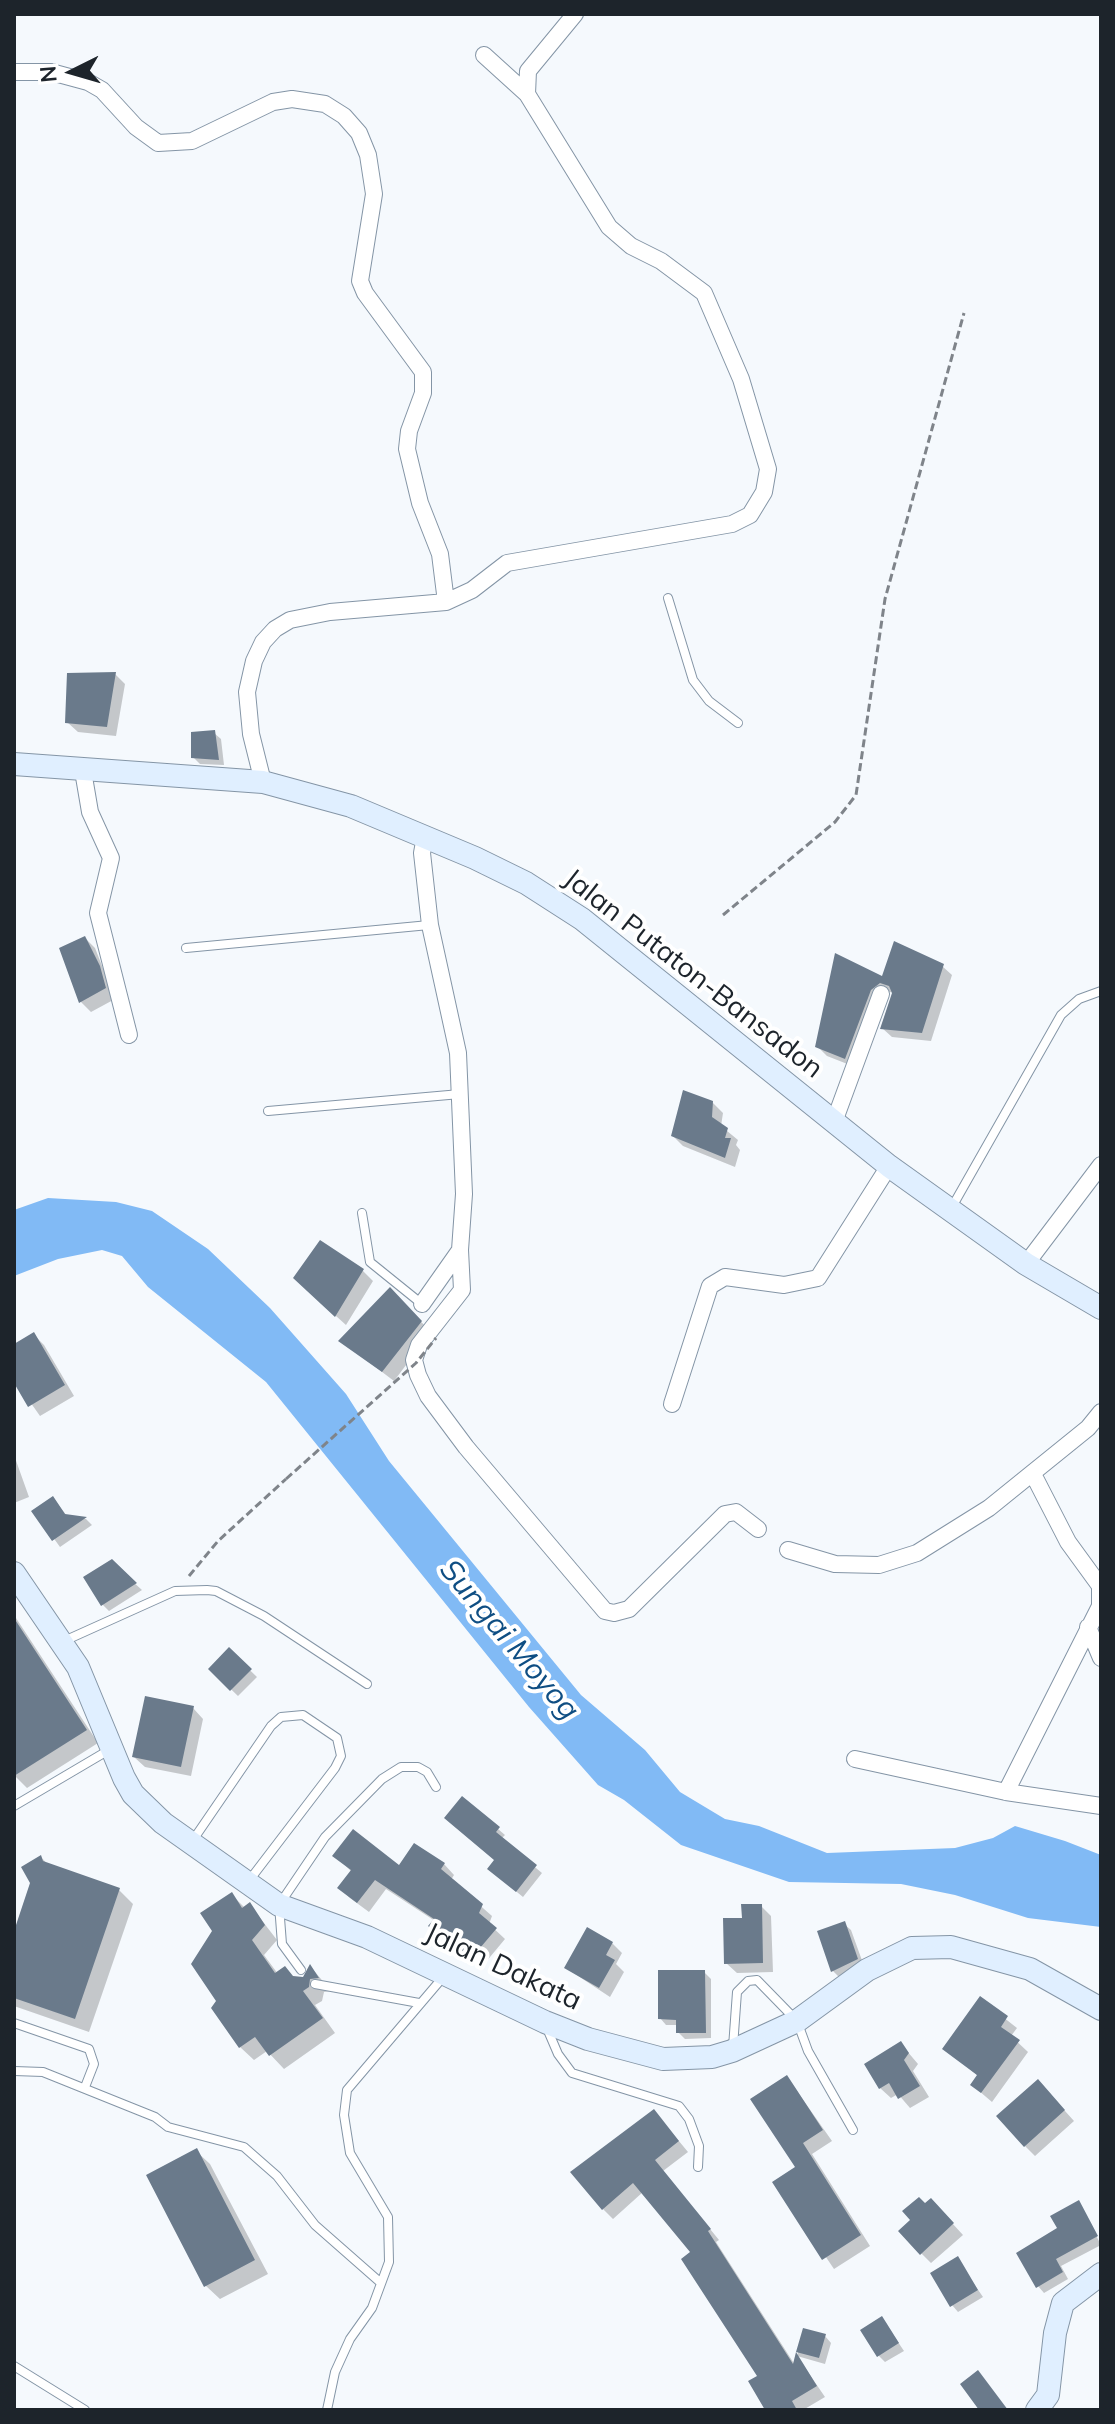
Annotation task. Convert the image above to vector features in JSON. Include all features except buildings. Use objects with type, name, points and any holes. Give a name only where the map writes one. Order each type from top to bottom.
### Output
[{"type":"street","points":[[527,94],[528,71],[575,14]]},
{"type":"street","points":[[263,782],[251,734],[247,692],[254,661],[263,642],[275,629],[290,620],[330,612],[446,602],[472,590],[507,563],[732,524],[750,515],[758,505],[768,469],[741,379],[704,293],[661,261],[631,246],[609,227],[527,94],[484,55]]},
{"type":"street","points":[[14,72],[51,72],[88,82],[102,90],[136,127],[158,143],[192,141],[273,102],[292,99],[325,104],[344,116],[359,133],[368,155],[374,194],[360,281],[365,293],[423,372],[423,393],[409,431],[408,457],[420,503],[440,554],[446,602]]},
{"type":"street","name":"Jalan Putaton-Bansadon","points":[[14,764],[263,782],[351,806],[526,883],[582,919],[889,1166],[1026,1264],[1101,1308]]},
{"type":"street","points":[[83,771],[90,812],[111,858],[98,913],[129,1035]]},
{"type":"street","points":[[425,837],[422,853],[430,925],[458,1053],[464,1194],[460,1250],[462,1290],[419,1345],[414,1360],[428,1396],[466,1447],[605,1611],[614,1613],[629,1609],[725,1514],[736,1512],[758,1529]]},
{"type":"street","points":[[834,1122],[881,994]]},
{"type":"street","points":[[1026,1264],[1101,1165]]},
{"type":"street","points":[[672,1404],[710,1286],[725,1277],[784,1285],[818,1278],[889,1166]]},
{"type":"street","points":[[422,1304],[460,1250]]},
{"type":"street","points":[[788,1550],[835,1564],[879,1565],[917,1553],[945,1538],[1033,1474],[1088,1428],[1101,1412]]},
{"type":"street","points":[[1006,1792],[1100,1606],[1100,1586],[1068,1542],[1033,1474]]},
{"type":"street","name":"Jalan Dakata","points":[[14,1573],[63,1641],[85,1681],[110,1750],[133,1794],[191,1843],[279,1905],[367,1937],[545,2022],[588,2039],[663,2059],[701,2058],[732,2051],[797,2021],[867,1970],[912,1948],[951,1947],[1030,1969],[1101,2009]]},
{"type":"street","points":[[1088,1627],[1101,1658]]},
{"type":"street","points":[[855,1759],[1006,1792],[1101,1806]]},
{"type":"street","points":[[1037,2410],[1048,2395],[1055,2333],[1063,2303],[1101,2274]]},
{"type":"lane","points":[[668,598],[693,680],[709,701],[738,723]]},
{"type":"lane","points":[[186,948],[430,925]]},
{"type":"lane","points":[[950,1211],[1061,1015],[1079,999],[1101,991]]},
{"type":"lane","points":[[268,1111],[461,1094]]},
{"type":"lane","points":[[362,1213],[370,1262],[422,1304]]},
{"type":"lane","points":[[63,1641],[175,1591],[207,1590],[228,1596],[367,1684]]},
{"type":"lane","points":[[191,1843],[271,1726],[289,1715],[303,1715],[315,1722],[337,1738],[341,1756],[248,1883]]},
{"type":"lane","points":[[14,1806],[110,1750]]},
{"type":"lane","points":[[301,1970],[282,1944],[279,1905],[325,1837],[382,1779],[401,1767],[418,1767],[427,1772],[436,1787]]},
{"type":"lane","points":[[327,2410],[335,2372],[350,2339],[372,2308],[389,2262],[388,2217],[350,2153],[344,2115],[347,2090],[445,1974]]},
{"type":"lane","points":[[732,2051],[737,1992],[748,1981],[763,1984],[797,2021],[808,2051],[853,2130]]},
{"type":"lane","points":[[315,1984],[419,2003]]},
{"type":"lane","points":[[545,2022],[558,2054],[572,2073],[679,2106],[689,2119],[699,2146],[698,2167]]},
{"type":"lane","points":[[14,2023],[89,2049],[94,2064],[85,2087]]},
{"type":"lane","points":[[14,2071],[43,2072],[155,2117],[168,2127],[244,2147],[277,2176],[315,2225],[381,2283]]},
{"type":"lane","points":[[14,2366],[85,2410]]},
{"type":"path","points":[[723,915],[835,822],[856,795],[885,599],[964,313]]},
{"type":"path","points":[[175,1591],[218,1541],[416,1363],[436,1338]]},
{"type":"water","name":"Sungai Moyog","points":[[48,1198],[116,1202],[152,1211],[208,1249],[270,1308],[346,1394],[389,1461],[581,1695],[645,1750],[680,1792],[725,1819],[759,1826],[827,1853],[955,1848],[993,1838],[1015,1826],[1065,1841],[1101,1855],[1101,1927],[1028,1918],[955,1895],[901,1884],[789,1882],[681,1845],[624,1800],[598,1785],[529,1707],[266,1382],[148,1287],[122,1256],[102,1250],[58,1259],[14,1276],[14,1210]]}]
